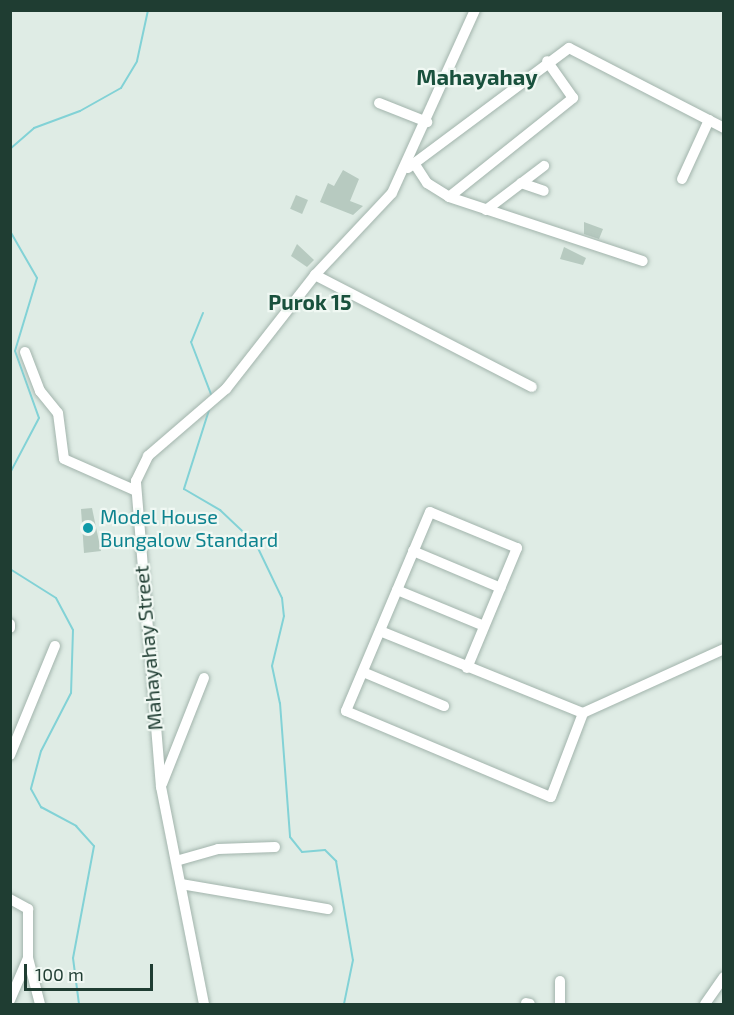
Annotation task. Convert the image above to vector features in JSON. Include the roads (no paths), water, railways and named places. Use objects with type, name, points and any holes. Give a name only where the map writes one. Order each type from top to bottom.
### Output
[{"type":"street","name":"Mahayahay Street","points":[[204,1005],[161,787],[134,490],[148,456],[226,389],[315,275],[382,205],[411,166],[427,122],[475,10]]},
{"type":"street","points":[[643,261],[449,197],[427,183],[411,166],[547,61],[574,48],[723,128]]},
{"type":"street","points":[[449,197],[573,98],[547,61]]},
{"type":"street","points":[[379,103],[427,122]]},
{"type":"street","points":[[682,179],[709,120]]},
{"type":"street","points":[[486,210],[544,166]]},
{"type":"street","points":[[521,183],[544,191]]},
{"type":"street","points":[[315,275],[532,387]]},
{"type":"street","points":[[25,352],[40,391],[58,413],[64,459],[134,490]]},
{"type":"street","points":[[467,668],[517,548],[430,512],[346,711],[551,797],[584,713],[723,649]]},
{"type":"street","points":[[413,551],[501,588]]},
{"type":"street","points":[[397,590],[484,626]]},
{"type":"street","points":[[380,631],[467,668],[584,713]]},
{"type":"street","points":[[10,755],[55,646]]},
{"type":"street","points":[[363,672],[444,706]]},
{"type":"street","points":[[161,787],[204,678]]},
{"type":"street","points":[[176,861],[218,849],[275,847]]},
{"type":"street","points":[[181,884],[328,909]]},
{"type":"street","points":[[10,900],[28,909],[28,958],[40,1005]]},
{"type":"street","points":[[10,1000],[28,958]]},
{"type":"street","points":[[705,1005],[723,977]]},
{"type":"street","points":[[560,981],[560,1005]]},
{"type":"waterway","points":[[10,149],[34,128],[80,111],[121,88],[137,61],[148,10]]},
{"type":"waterway","points":[[10,231],[37,278],[15,351],[39,418],[10,473]]},
{"type":"waterway","points":[[203,313],[191,342],[211,394]]},
{"type":"waterway","points":[[209,410],[184,489],[220,510],[256,544],[282,598],[284,616],[272,666],[280,703],[290,837],[302,852],[325,850],[336,861],[353,960],[344,1004]]},
{"type":"waterway","points":[[10,569],[56,598],[73,630],[71,693],[41,751],[31,789],[41,807],[76,826],[94,846],[73,958],[79,1004]]},
{"type":"place","name":"Model House Bungalow Standard","points":[[88,528]]},
{"type":"district","name":"Mahayahay","points":[[477,77]]},
{"type":"district","name":"Purok 15","points":[[310,302]]}]
